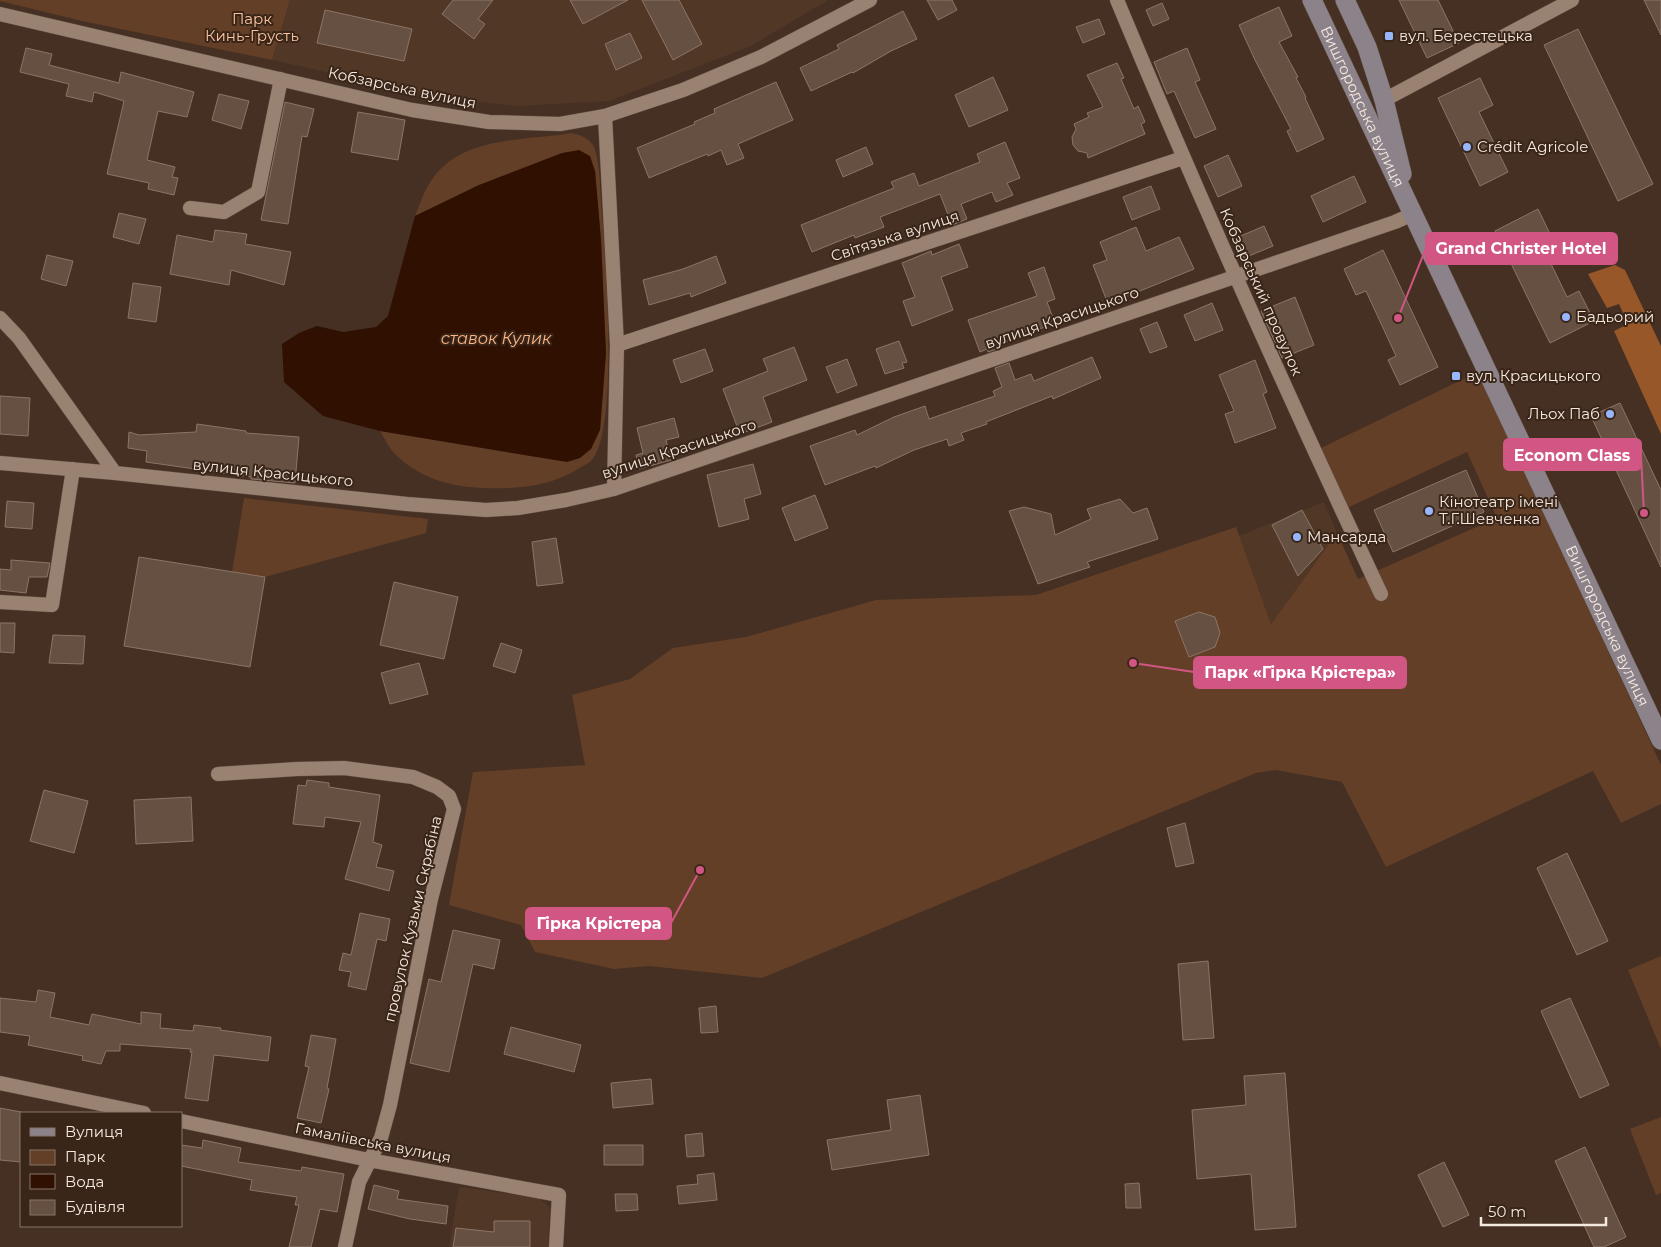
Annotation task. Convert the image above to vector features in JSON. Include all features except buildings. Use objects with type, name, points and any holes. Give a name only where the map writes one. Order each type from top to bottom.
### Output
[{"type":"main road","name":"Вишгородська вулиця","points":[[1312,0],[1661,740]]},
{"type":"main road","name":"Вишгородська вулиця","points":[[1345,0],[1367,47],[1384,100],[1413,214]]},
{"type":"street","name":"Кобзарська вулиця","points":[[0,14],[412,110],[489,122],[560,124],[605,116],[683,90],[761,57],[870,0]]},
{"type":"street","name":"Кобзарський провулок","points":[[1117,0],[1183,158],[1381,594]]},
{"type":"street","points":[[1384,100],[1572,0]]},
{"type":"street","points":[[190,208],[224,212],[258,192],[281,79]]},
{"type":"street","points":[[605,116],[617,345],[614,488]]},
{"type":"street","name":"Світязька вулиця","points":[[617,345],[1183,158]]},
{"type":"street","name":"вулиця Красицького","points":[[0,463],[115,473],[408,504],[486,510],[518,508],[566,500],[614,488],[1395,222],[1413,214]]},
{"type":"street","points":[[0,318],[20,338],[115,473]]},
{"type":"street","points":[[0,602],[52,605],[73,469]]},
{"type":"street","name":"провулок Кузьми Скрябіна","points":[[218,774],[344,768],[413,777],[437,787],[449,796],[454,809],[431,899],[390,1105],[381,1138],[359,1182],[345,1247]]},
{"type":"street","points":[[0,1084],[139,1112]]},
{"type":"street","name":"Гамаліївська вулиця","points":[[182,1121],[369,1160],[559,1195],[556,1247]]},
{"type":"shaded area","points":[[290,0],[828,0],[751,46],[609,101],[518,106],[448,99],[272,60]]},
{"type":"shaded area","points":[[1615,265],[1625,270],[1661,346],[1661,434],[1614,331],[1628,324],[1619,304],[1607,308],[1588,274]]},
{"type":"shaded area","points":[[1324,502],[1337,533],[1271,624],[1239,536]]},
{"type":"shaded area","points":[[459,1187],[539,1198],[550,1208],[548,1247],[449,1247]]},
{"type":"green space","name":"Парк Кинь-Грусть","points":[[0,0],[290,0],[272,60],[82,21]]},
{"type":"green space","points":[[572,133],[586,138],[594,146],[600,176],[607,296],[608,378],[605,415],[600,443],[591,461],[588,463],[556,480],[532,486],[484,488],[460,486],[427,476],[397,456],[380,431],[536,457],[600,430],[606,353],[601,240],[595,171],[479,185],[415,216],[431,181],[444,166],[459,155],[496,143]]},
{"type":"green space","points":[[1478,372],[1661,765],[1661,804],[1621,823],[1593,771],[1386,867],[1342,782],[1276,770],[1256,773],[762,978],[649,966],[614,969],[535,952],[521,925],[449,905],[473,772],[585,765],[572,695],[630,679],[673,648],[746,637],[876,600],[1036,595],[1236,527],[1271,624],[1337,533],[1358,579],[1497,518],[1467,452],[1347,508],[1319,449]]},
{"type":"green space","points":[[244,498],[428,519],[426,533],[265,577],[232,572]]},
{"type":"green space","points":[[1661,956],[1661,1049],[1628,970]]},
{"type":"green space","points":[[1661,1117],[1661,1193],[1656,1195],[1630,1129]]},
{"type":"water","name":"ставок Кулик","points":[[579,150],[590,156],[595,171],[601,240],[606,353],[600,430],[591,449],[580,458],[567,462],[380,431],[323,416],[284,382],[282,344],[299,333],[317,326],[343,332],[376,327],[388,316],[415,216],[479,185],[562,153]]},
{"type":"place","name":"вул. Берестецька","points":[[1389,36]]},
{"type":"place","name":"Crédit Agricole","points":[[1467,147]]},
{"type":"place","name":"Бадьорий","points":[[1566,317]]},
{"type":"place","name":"Grand Christer Hotel","points":[[1398,318]]},
{"type":"place","name":"вул. Красицького","points":[[1456,376]]},
{"type":"place","name":"Льох Паб","points":[[1610,414]]},
{"type":"place","name":"Кінотеатр імені Т.Г.Шевченка","points":[[1429,511]]},
{"type":"place","name":"Econom Class","points":[[1644,513]]},
{"type":"place","name":"Мансарда","points":[[1297,537]]},
{"type":"place","name":"Парк «Гірка Крістера»","points":[[1133,663]]},
{"type":"place","name":"Гірка Крістера","points":[[700,870]]}]
